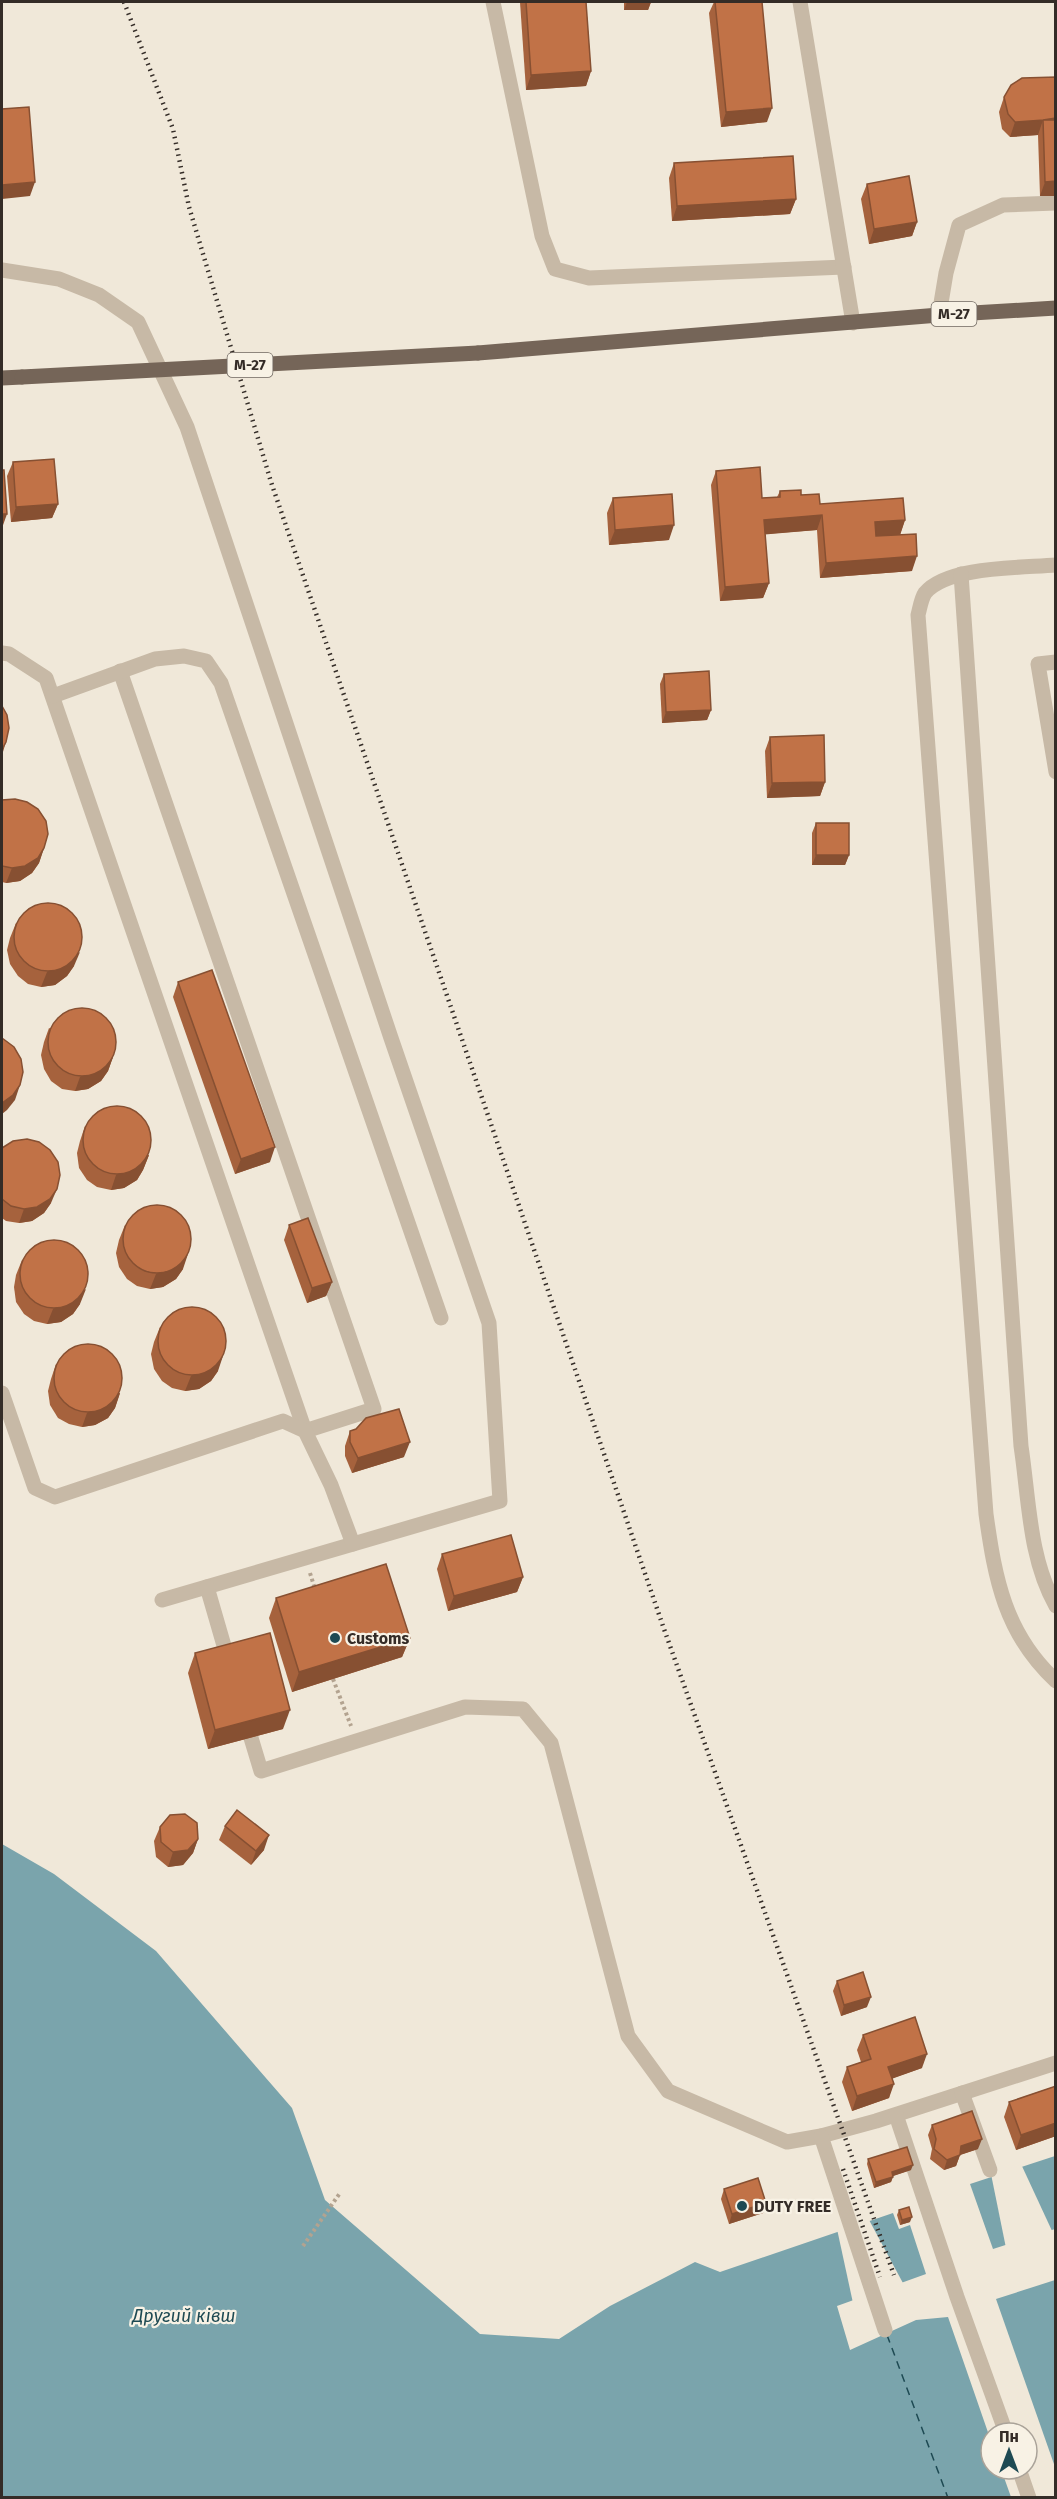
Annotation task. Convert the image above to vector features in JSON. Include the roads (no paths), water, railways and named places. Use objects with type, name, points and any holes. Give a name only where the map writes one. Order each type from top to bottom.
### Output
[{"type":"main road","name":"М-27","points":[[2,378],[478,353],[939,315],[1056,308]]},
{"type":"street","points":[[493,2],[542,236],[555,269],[589,278],[844,267]]},
{"type":"street","points":[[800,2],[853,323]]},
{"type":"street","points":[[939,315],[946,273],[959,225],[1003,205],[1056,203]]},
{"type":"street","points":[[2,270],[59,279],[99,295],[138,322],[182,417],[489,1323],[500,1501],[162,1600]]},
{"type":"street","points":[[1056,566],[961,574],[938,581],[924,595],[918,615],[986,1514],[995,1576],[1007,1613],[1030,1650],[1056,1681]]},
{"type":"street","points":[[961,574],[1022,1446],[1037,1559],[1045,1587],[1056,1606]]},
{"type":"street","points":[[2,653],[9,654],[46,678],[306,1431],[331,1485],[353,1544]]},
{"type":"street","points":[[53,696],[155,659],[184,656],[206,661],[221,683],[441,1318]]},
{"type":"street","points":[[1056,662],[1038,664],[1056,772]]},
{"type":"street","points":[[2,1394],[35,1488],[55,1497],[283,1421],[306,1431],[374,1409],[120,671]]},
{"type":"street","points":[[207,1587],[232,1673]]},
{"type":"street","points":[[242,1706],[261,1770],[465,1707],[523,1709],[551,1743],[628,2037],[668,2091],[787,2142],[821,2136],[896,2115],[1056,2063]]},
{"type":"street","points":[[962,2093],[990,2170]]},
{"type":"street","points":[[896,2115],[1002,2421]]},
{"type":"street","points":[[821,2136],[885,2330]]},
{"type":"street","points":[[1023,2481],[1029,2498]]},
{"type":"water","name":"Другий ківш","points":[[2,1844],[54,1874],[156,1951],[292,2108],[325,2200],[480,2334],[559,2339],[610,2306],[695,2262],[720,2272],[893,2213],[899,2229],[910,2225],[926,2274],[837,2306],[850,2350],[916,2320],[948,2317],[984,2421],[979,2421],[979,2481],[1005,2481],[1011,2497],[2,2497]]},
{"type":"water","points":[[1055,2156],[1055,2229],[993,2249],[970,2184]]},
{"type":"water","points":[[1056,2280],[1055,2467],[1039,2421],[996,2299]]},
{"type":"railway","points":[[124,2],[173,129],[189,207],[271,482],[664,1629],[894,2275]]},
{"type":"railway","points":[[843,2169],[880,2277]]},
{"type":"place","name":"Customs","points":[[335,1638]]},
{"type":"place","name":"DUTY FREE","points":[[742,2206]]}]
